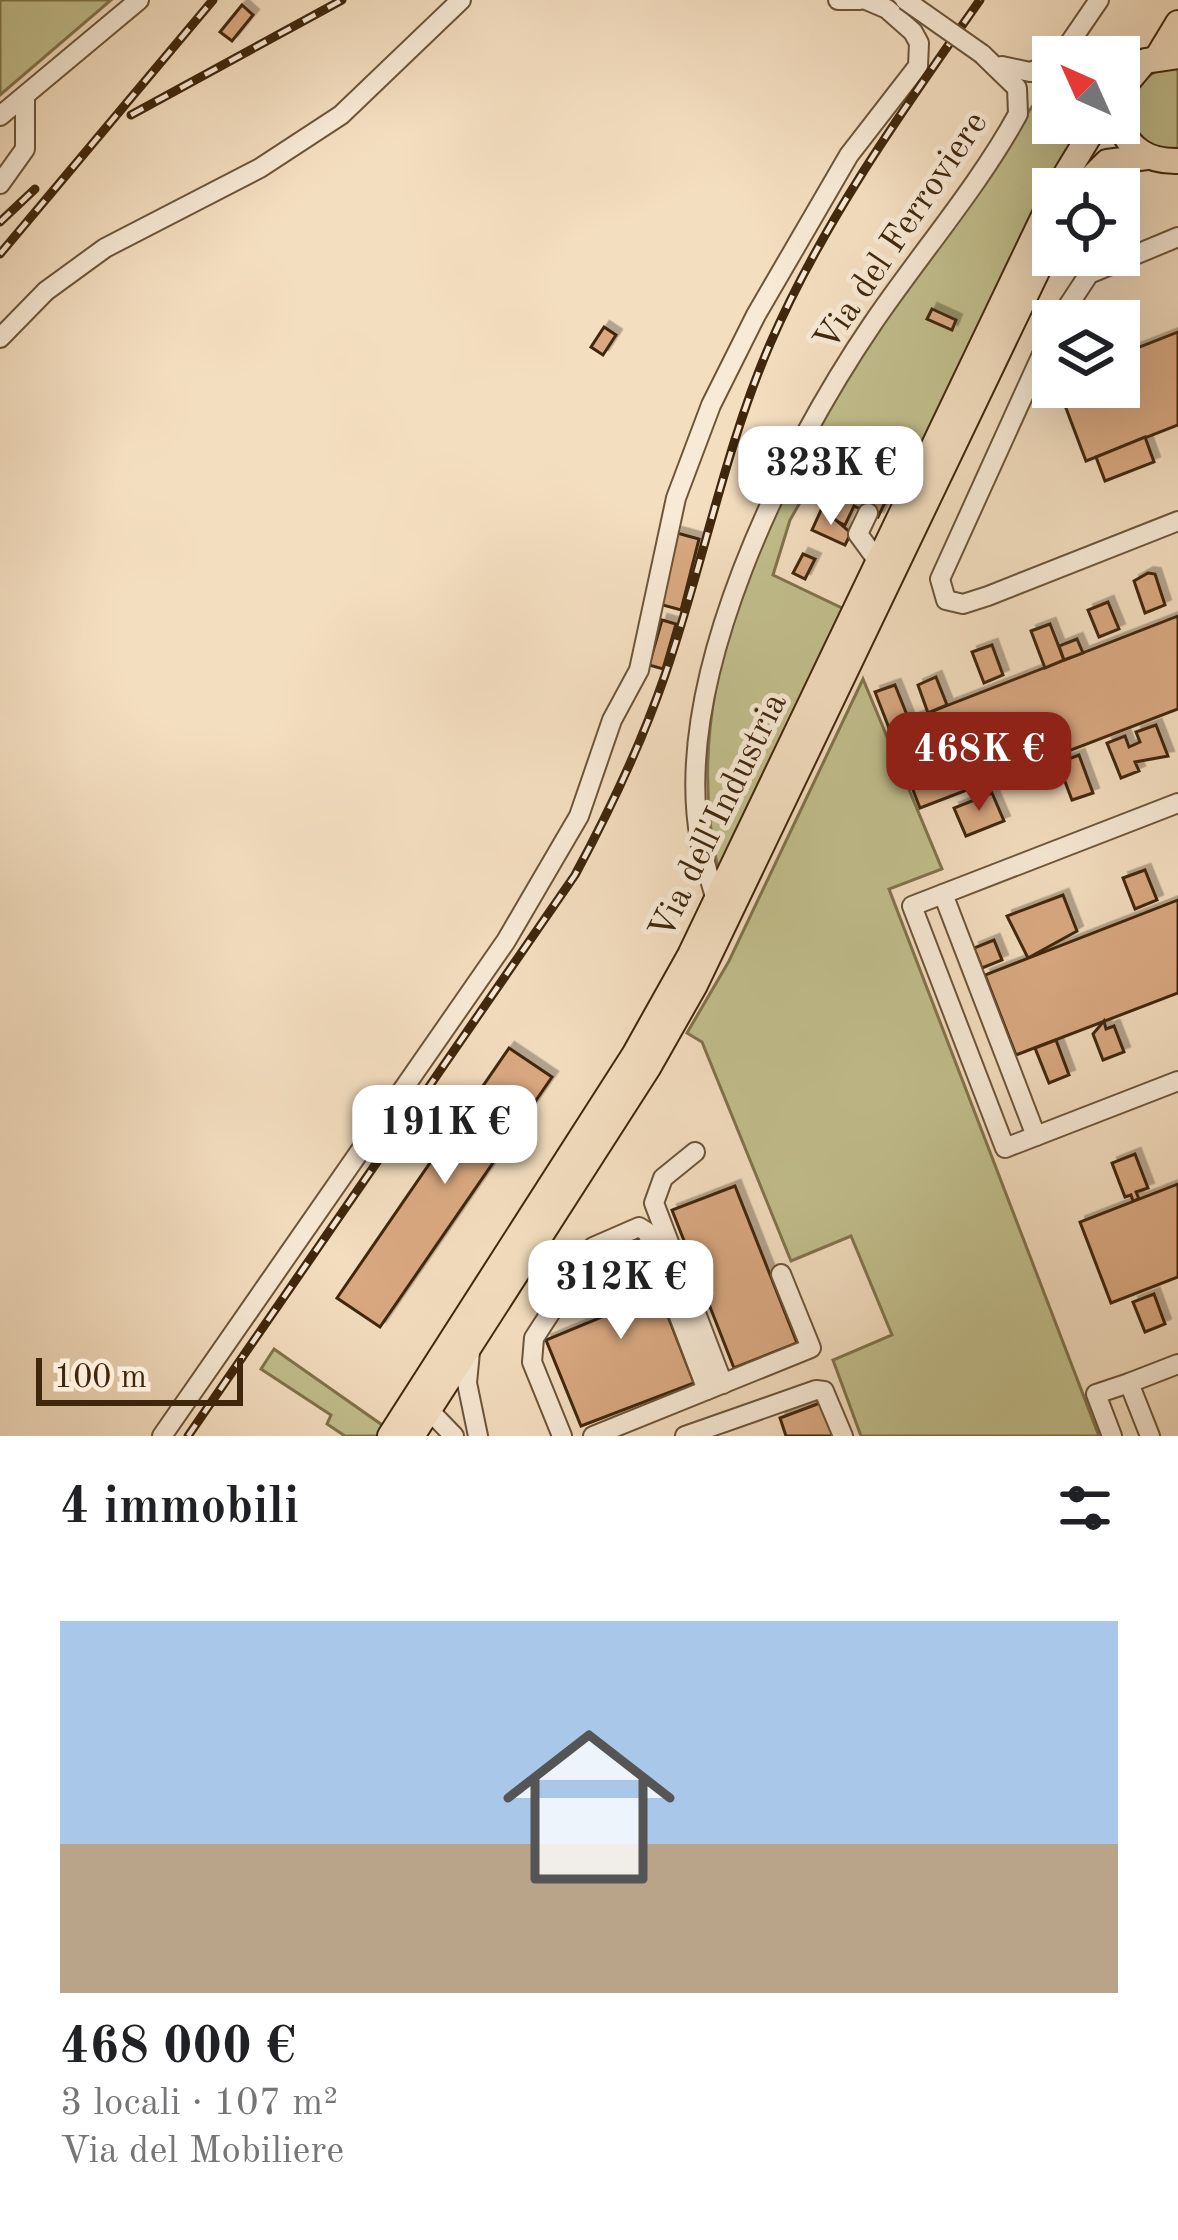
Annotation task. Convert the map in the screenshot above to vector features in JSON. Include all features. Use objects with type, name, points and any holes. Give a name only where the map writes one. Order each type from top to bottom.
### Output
[{"type":"main road","points":[[1140,67],[1168,56],[1178,23]]},
{"type":"main road","points":[[1131,144],[1147,157]]},
{"type":"main road","points":[[1102,168],[1107,163],[1147,157],[1178,161]]},
{"type":"main road","name":"Via dell'Industria","points":[[412,1436],[427,1401],[634,1055],[716,901],[1032,240]]},
{"type":"main road","name":"Via dell'Industria","points":[[390,1436],[427,1401],[471,1344],[695,985],[1035,276]]},
{"type":"street","points":[[0,116],[139,0]]},
{"type":"street","points":[[0,338],[46,291],[105,248],[260,168],[341,115],[461,0]]},
{"type":"street","points":[[162,1436],[471,993],[580,816],[612,720],[639,670],[676,498],[733,357],[849,154],[918,66],[920,43],[887,9],[863,0],[838,0]]},
{"type":"street","points":[[904,0],[990,59]]},
{"type":"street","points":[[1074,36],[1099,0]]},
{"type":"street","name":"Via del Ferroviere","points":[[990,59],[1032,71]]},
{"type":"street","name":"Via del Ferroviere","points":[[716,901],[699,839],[699,750],[734,599],[754,542],[821,405],[1018,114],[1017,88],[990,59]]},
{"type":"street","points":[[0,184],[25,149],[25,98]]},
{"type":"street","points":[[1072,300],[1089,274],[1178,237]]},
{"type":"street","points":[[1032,376],[940,579],[946,600],[963,604],[988,596],[1178,521]]},
{"type":"street","points":[[880,488],[886,475],[922,464]]},
{"type":"street","points":[[868,513],[858,534],[877,560]]},
{"type":"street","points":[[1178,803],[912,906],[1005,1148],[1178,1081]]},
{"type":"street","points":[[943,894],[1036,1136]]},
{"type":"street","points":[[694,1152],[663,1178],[654,1203],[715,1387]]},
{"type":"street","points":[[562,1436],[532,1362],[534,1338],[593,1246],[639,1227],[647,1232],[715,1387]]},
{"type":"street","points":[[593,1436],[811,1348],[781,1274]]},
{"type":"street","points":[[471,1344],[466,1383],[476,1430]]},
{"type":"street","points":[[1112,1436],[1096,1394],[1178,1364]]},
{"type":"street","points":[[1129,1383],[1150,1436]]},
{"type":"street","points":[[685,1436],[816,1390],[824,1391],[843,1436]]},
{"type":"street","points":[[427,1401],[460,1406],[476,1430]]},
{"type":"street","points":[[427,1401],[454,1436]]},
{"type":"shaded area","points":[[0,0],[111,0],[0,95]]},
{"type":"shaded area","points":[[1178,66],[1178,148],[1157,147],[1140,138],[1140,83]]},
{"type":"shaded area","points":[[1032,107],[1032,144],[1076,144],[1061,168],[1032,168],[1032,218],[917,455],[879,436],[856,433],[820,488],[806,492],[790,520],[773,575],[844,609],[719,873],[708,767],[721,660],[755,555],[804,451],[863,350]]},
{"type":"shaded area","points":[[863,679],[942,869],[889,889],[1099,1436],[861,1436],[833,1360],[892,1335],[851,1236],[791,1261],[702,1042],[687,1033],[729,961]]},
{"type":"shaded area","points":[[274,1349],[385,1427],[379,1436],[345,1436],[327,1424],[331,1415],[261,1369]]},
{"type":"building","points":[[242,5],[253,15],[232,41],[220,32]]},
{"type":"building","points":[[932,309],[956,320],[952,330],[927,319]]},
{"type":"building","points":[[604,327],[616,335],[603,355],[591,347]]},
{"type":"building","points":[[1178,332],[1178,425],[1086,461],[1066,408],[1140,408],[1140,347]]},
{"type":"building","points":[[1145,437],[1154,462],[1105,481],[1096,457]]},
{"type":"building","points":[[853,474],[890,492],[878,517],[854,506],[845,525],[832,519]]},
{"type":"building","points":[[822,508],[851,533],[845,545],[812,530]]},
{"type":"building","points":[[677,533],[699,539],[681,610],[659,604]]},
{"type":"building","points":[[803,554],[815,559],[805,579],[793,573]]},
{"type":"building","points":[[1155,574],[1165,605],[1145,613],[1134,581]]},
{"type":"building","points":[[1108,602],[1119,629],[1099,637],[1088,610]]},
{"type":"building","points":[[1178,616],[1178,709],[920,808],[889,728]]},
{"type":"building","points":[[662,620],[676,624],[663,669],[649,665]]},
{"type":"building","points":[[1050,624],[1064,660],[1045,668],[1031,631]]},
{"type":"building","points":[[1077,639],[1083,653],[1064,660],[1059,646]]},
{"type":"building","points":[[992,645],[1003,675],[984,683],[972,652]]},
{"type":"building","points":[[936,677],[947,705],[928,713],[918,685]]},
{"type":"building","points":[[895,685],[909,720],[889,728],[875,692]]},
{"type":"building","points":[[1156,725],[1168,756],[1135,762],[1139,771],[1121,778],[1107,743],[1125,736],[1129,747],[1140,742],[1136,732]]},
{"type":"building","points":[[1079,755],[1093,793],[1072,800],[1058,763]]},
{"type":"building","points":[[992,793],[1004,821],[966,836],[954,808]]},
{"type":"building","points":[[1145,870],[1157,900],[1135,909],[1123,878]]},
{"type":"building","points":[[1063,895],[1077,931],[1028,958],[1007,916]]},
{"type":"building","points":[[1178,900],[1178,993],[1016,1055],[985,975]]},
{"type":"building","points":[[994,940],[1002,960],[982,968],[974,948]]},
{"type":"building","points":[[1104,1021],[1106,1029],[1114,1026],[1124,1052],[1103,1060],[1093,1034]]},
{"type":"building","points":[[1056,1040],[1069,1075],[1049,1083],[1035,1048]]},
{"type":"building","points":[[509,1048],[552,1077],[380,1327],[337,1298]]},
{"type":"building","points":[[1135,1154],[1148,1188],[1136,1192],[1139,1199],[1133,1201],[1131,1195],[1125,1197],[1112,1163]]},
{"type":"building","points":[[1178,1184],[1178,1277],[1111,1303],[1080,1222]]},
{"type":"building","points":[[735,1186],[797,1343],[734,1368],[672,1210]]},
{"type":"building","points":[[638,1239],[694,1383],[581,1426],[546,1340],[602,1317],[586,1274],[604,1267],[599,1254]]},
{"type":"building","points":[[1154,1294],[1165,1324],[1145,1332],[1133,1302]]},
{"type":"building","points":[[820,1403],[833,1436],[786,1436],[780,1418]]},
{"type":"railway","points":[[0,254],[213,0]]},
{"type":"railway","points":[[131,115],[342,0]]},
{"type":"railway","points":[[188,1436],[575,875],[656,701],[740,425],[791,298],[894,124],[980,0]]},
{"type":"railway","points":[[0,222],[35,189]]}]
